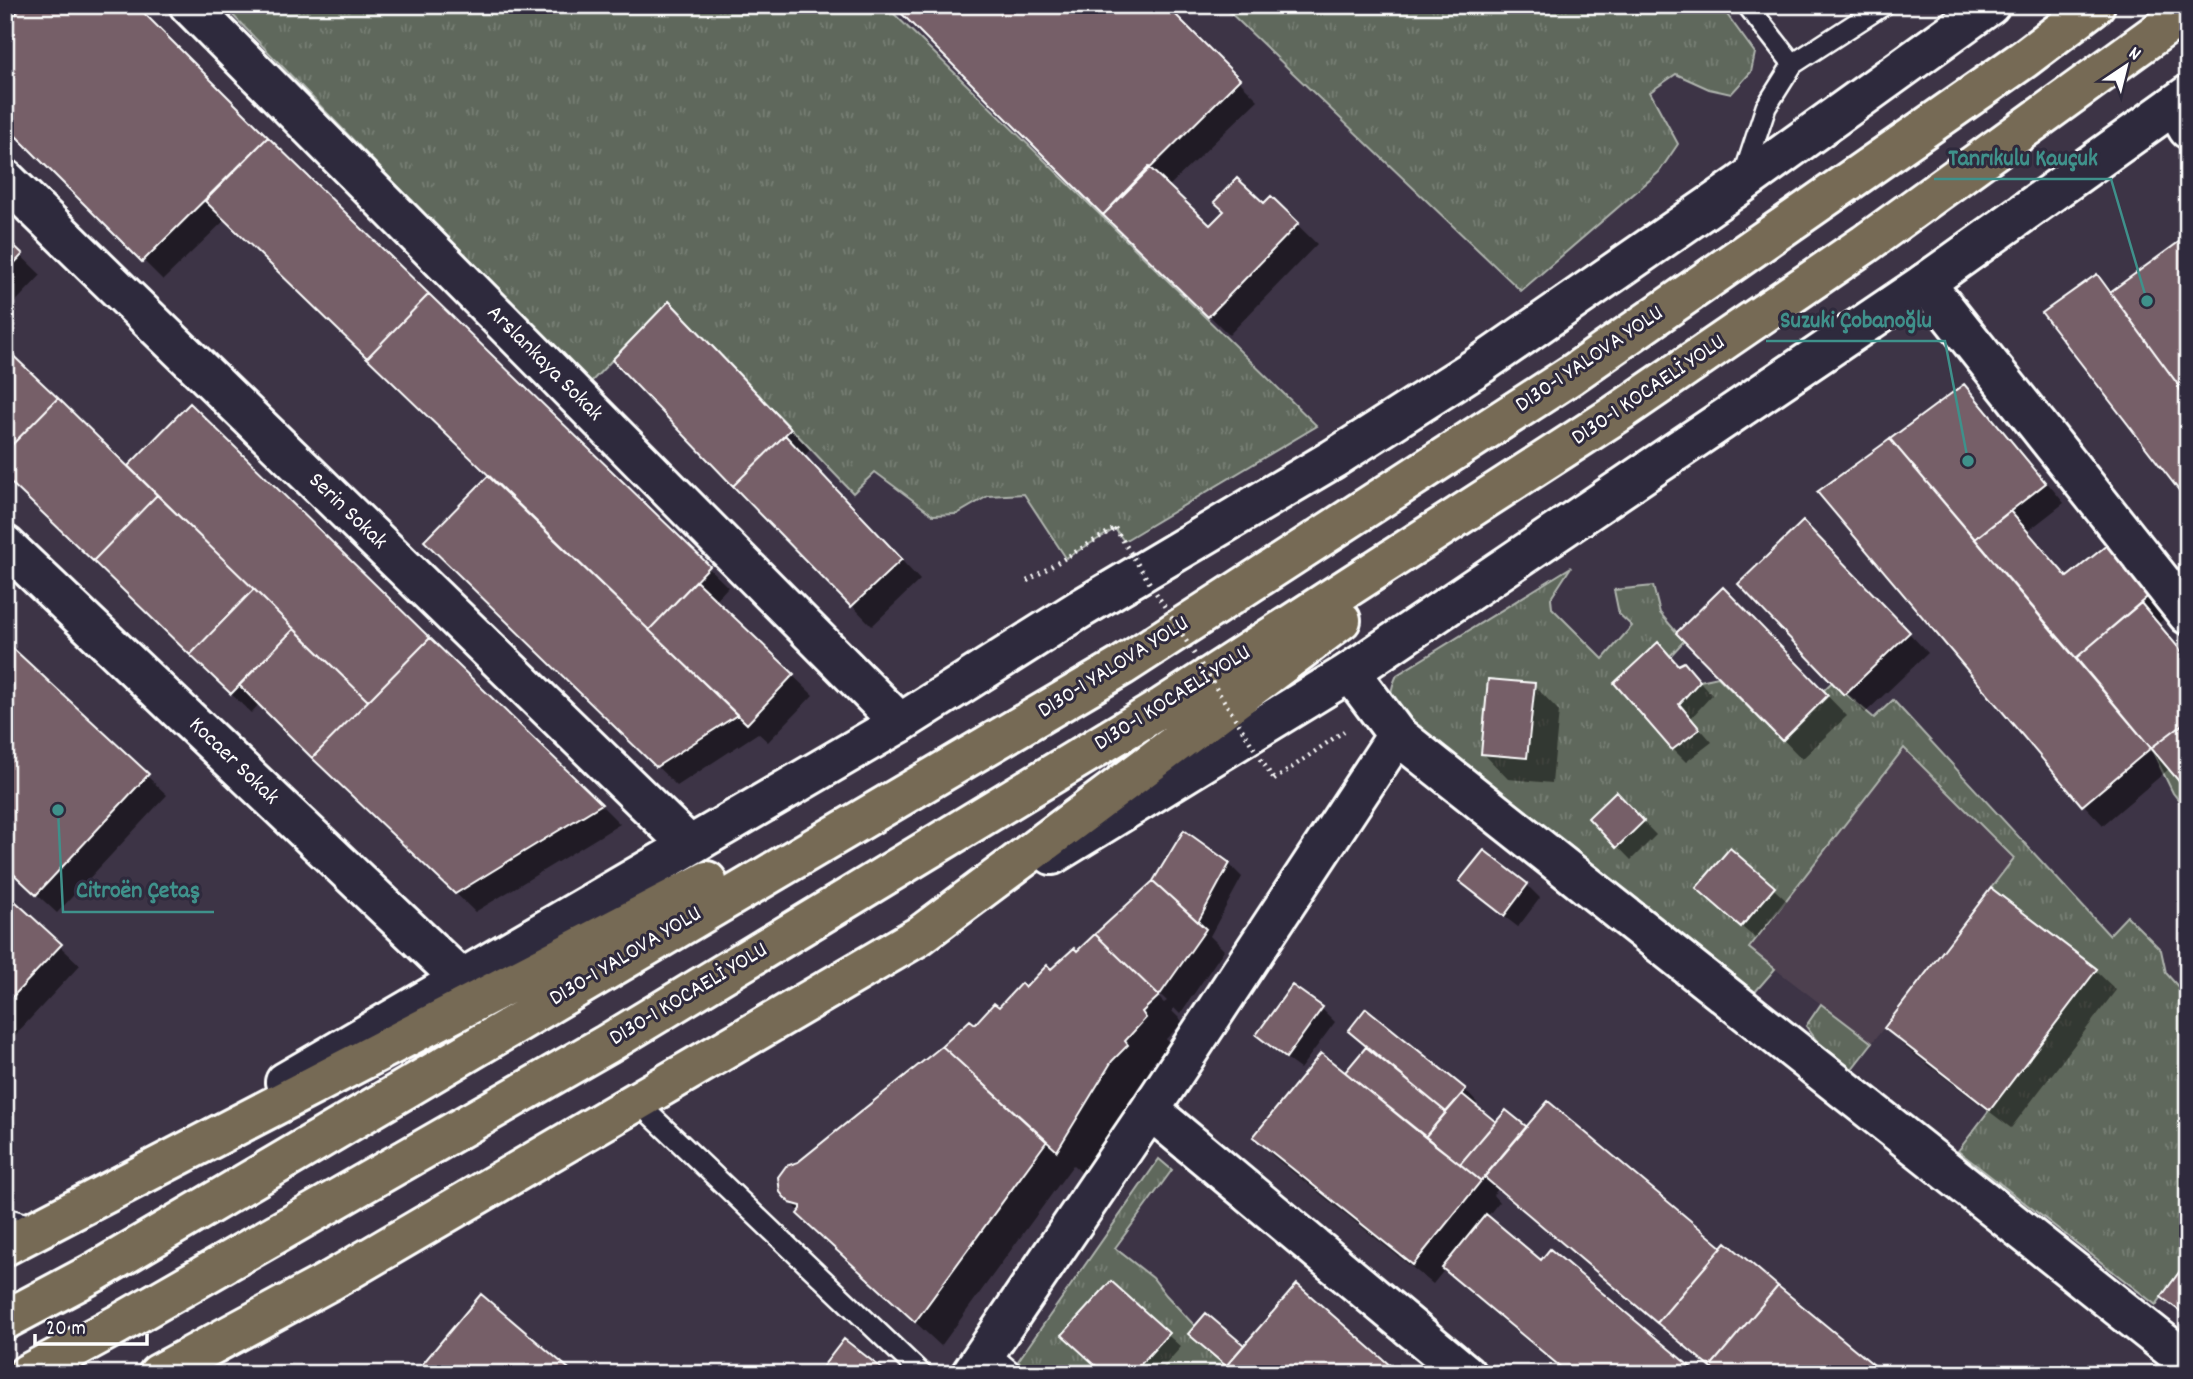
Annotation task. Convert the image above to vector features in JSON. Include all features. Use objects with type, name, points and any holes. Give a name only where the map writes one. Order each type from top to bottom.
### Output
[{"type":"highway","name":"D130-1 YALOVA YOLU","points":[[5,1320],[95,1272],[1122,666],[1571,375],[2013,67],[2095,5]]},
{"type":"highway","name":"D130-1 KOCAELİ YOLU","points":[[27,1374],[607,1044],[1128,729],[1615,415],[1865,244],[2188,10]]},
{"type":"highway","points":[[158,1374],[330,1281],[919,936],[1615,415]]},
{"type":"highway","points":[[5,1246],[23,1223],[1122,666]]},
{"type":"street","name":"Arslankaya Sokak","points":[[189,5],[900,723]]},
{"type":"street","points":[[23,1223],[460,978],[900,723],[1080,609],[1333,459],[1460,377],[1740,185],[1990,5]]},
{"type":"street","points":[[919,936],[1350,673],[2183,110]]},
{"type":"street","name":"Serin Sokak","points":[[5,179],[689,845]]},
{"type":"street","points":[[1925,284],[2188,615]]},
{"type":"street","name":"Kocaer Sokak","points":[[5,545],[460,978]]},
{"type":"street","points":[[1350,673],[1397,735],[2188,1362]]},
{"type":"street","points":[[991,1366],[1150,1110],[1397,735]]},
{"type":"street","points":[[1150,1110],[1466,1374]]},
{"type":"lane","points":[[1747,5],[1793,64]]},
{"type":"lane","points":[[1740,185],[1766,107],[1793,64],[1884,5]]},
{"type":"lane","points":[[1942,41],[1961,5]]},
{"type":"lane","points":[[636,1101],[922,1374]]},
{"type":"path","points":[[1027,581],[1115,528],[1274,780],[1344,731]]},
{"type":"shaded area","points":[[1904,748],[2014,858],[1872,1043],[1749,949]]},
{"type":"green space","points":[[223,5],[257,5],[272,11],[277,5],[885,5],[1317,426],[1124,541],[1115,529],[1066,558],[1024,494],[988,496],[957,514],[933,515],[875,472],[853,493],[669,301],[589,384]]},
{"type":"green space","points":[[1222,5],[1720,5],[1755,53],[1751,72],[1731,94],[1709,89],[1676,74],[1650,92],[1678,144],[1659,172],[1521,291]]},
{"type":"green space","points":[[1571,567],[1551,598],[1552,608],[1603,659],[1632,626],[1619,614],[1614,590],[1653,586],[1660,613],[1684,641],[1670,656],[1672,750],[1700,729],[1679,704],[1700,681],[1718,677],[1782,741],[1828,696],[1824,690],[1832,682],[1874,718],[1893,700],[2109,935],[2127,916],[2161,950],[2166,973],[2188,998],[2188,1260],[2156,1305],[1958,1151],[2097,969],[1991,888],[2014,858],[1904,748],[1749,948],[1775,969],[1755,992],[1408,717],[1394,702],[1391,694],[1397,675]]},
{"type":"green space","points":[[2151,748],[2188,792],[2188,812],[2173,793]]},
{"type":"green space","points":[[1821,1004],[1872,1043],[1851,1070],[1817,1041],[1806,1026]]},
{"type":"green space","points":[[1159,1159],[1172,1170],[1115,1248],[1153,1278],[1195,1326],[1189,1334],[1235,1374],[1033,1374],[1018,1361]]},
{"type":"building","points":[[5,5],[24,5],[5,24]]},
{"type":"building","points":[[24,5],[136,5],[268,137],[142,262],[5,125],[5,24]]},
{"type":"building","points":[[893,5],[1166,5],[1240,79],[1103,215]]},
{"type":"building","points":[[268,137],[429,294],[367,358],[205,201]]},
{"type":"building","points":[[1149,167],[1210,225],[1224,211],[1214,202],[1237,178],[1264,203],[1271,196],[1299,223],[1208,317],[1103,215]]},
{"type":"building","points":[[2187,236],[2188,379],[2179,386],[2110,292]]},
{"type":"building","points":[[5,237],[23,254],[5,273]]},
{"type":"building","points":[[2097,274],[2188,400],[2188,502],[2042,313]]},
{"type":"building","points":[[429,294],[710,566],[649,630],[367,358]]},
{"type":"building","points":[[669,301],[791,429],[733,486],[612,360]]},
{"type":"building","points":[[5,348],[58,398],[5,452]]},
{"type":"building","points":[[2188,379],[2188,400],[2178,387]]},
{"type":"building","points":[[1964,384],[2046,483],[1975,539],[1890,439]]},
{"type":"building","points":[[58,398],[157,495],[93,561],[5,477],[5,452]]},
{"type":"building","points":[[190,403],[430,638],[368,701],[128,466]]},
{"type":"building","points":[[785,435],[902,559],[851,607],[733,486]]},
{"type":"building","points":[[1890,439],[2151,748],[2082,806],[1817,492]]},
{"type":"building","points":[[488,476],[737,715],[656,767],[424,541]]},
{"type":"building","points":[[157,495],[254,589],[190,655],[93,561]]},
{"type":"building","points":[[2010,511],[2067,577],[2112,541],[2153,592],[2076,658],[1975,539]]},
{"type":"building","points":[[1803,521],[1910,632],[1844,695],[1738,584]]},
{"type":"building","points":[[696,581],[794,674],[747,724],[649,630]]},
{"type":"building","points":[[1723,587],[1828,695],[1782,741],[1676,633]]},
{"type":"building","points":[[254,589],[294,629],[231,694],[190,655]]},
{"type":"building","points":[[2141,603],[2188,659],[2188,720],[2151,748],[2076,658]]},
{"type":"building","points":[[294,629],[368,701],[312,758],[239,685]]},
{"type":"building","points":[[430,638],[602,804],[455,894],[312,758]]},
{"type":"building","points":[[5,641],[149,774],[36,895],[5,866]]},
{"type":"building","points":[[1658,642],[1678,665],[1684,662],[1700,681],[1679,704],[1700,729],[1672,750],[1614,683]]},
{"type":"building","points":[[1488,679],[1535,683],[1527,758],[1481,754]]},
{"type":"building","points":[[2188,720],[2188,792],[2151,748]]},
{"type":"building","points":[[1616,791],[1644,821],[1616,848],[1588,818]]},
{"type":"building","points":[[1184,830],[1230,863],[1198,922],[1153,881]]},
{"type":"building","points":[[1730,848],[1775,887],[1741,927],[1696,888]]},
{"type":"building","points":[[1484,850],[1528,884],[1504,916],[1459,881]]},
{"type":"building","points":[[1153,881],[1206,929],[1159,996],[1095,934]]},
{"type":"building","points":[[1991,888],[2097,969],[1990,1110],[1884,1028]]},
{"type":"building","points":[[5,892],[62,944],[5,1005]]},
{"type":"building","points":[[1095,934],[1159,996],[1142,1012],[1146,1018],[1125,1041],[1128,1045],[1112,1061],[1057,1151],[942,1046],[970,1020],[975,1024],[994,1003],[999,1007],[1021,983],[1025,988],[1047,965],[1051,969],[1074,948],[1077,951]]},
{"type":"building","points":[[1292,985],[1323,1007],[1286,1058],[1256,1035]]},
{"type":"building","points":[[1366,1008],[1466,1089],[1446,1112],[1348,1031]]},
{"type":"building","points":[[942,1046],[1047,1141],[915,1322],[797,1214],[801,1206],[790,1203],[780,1192],[778,1177],[786,1166],[798,1162]]},
{"type":"building","points":[[1366,1047],[1446,1112],[1425,1137],[1345,1072]]},
{"type":"building","points":[[1321,1053],[1481,1181],[1413,1265],[1253,1137]]},
{"type":"building","points":[[1462,1094],[1496,1122],[1460,1164],[1425,1137]]},
{"type":"building","points":[[1548,1101],[1722,1247],[1657,1323],[1484,1177]]},
{"type":"building","points":[[1506,1110],[1527,1127],[1481,1181],[1460,1164]]},
{"type":"building","points":[[1486,1214],[1541,1260],[1550,1249],[1699,1374],[1569,1374],[1442,1268]]},
{"type":"building","points":[[1726,1242],[1778,1286],[1710,1367],[1657,1323]]},
{"type":"building","points":[[2188,1260],[2188,1317],[2161,1297]]},
{"type":"building","points":[[1111,1281],[1169,1333],[1132,1374],[1105,1374],[1062,1335]]},
{"type":"building","points":[[1297,1284],[1400,1374],[1235,1374],[1226,1366]]},
{"type":"building","points":[[1778,1286],[1885,1374],[1718,1374],[1710,1367]]},
{"type":"building","points":[[481,1294],[575,1374],[414,1374]]},
{"type":"building","points":[[1206,1313],[1244,1345],[1226,1366],[1188,1334]]},
{"type":"building","points":[[844,1339],[889,1374],[817,1374]]},
{"type":"place","name":"Tanrıkulu Kauçuk","points":[[2147,301]]},
{"type":"place","name":"Suzuki Çobanoğlu","points":[[1968,461]]},
{"type":"place","name":"Citroën Çetaş","points":[[58,810]]}]
